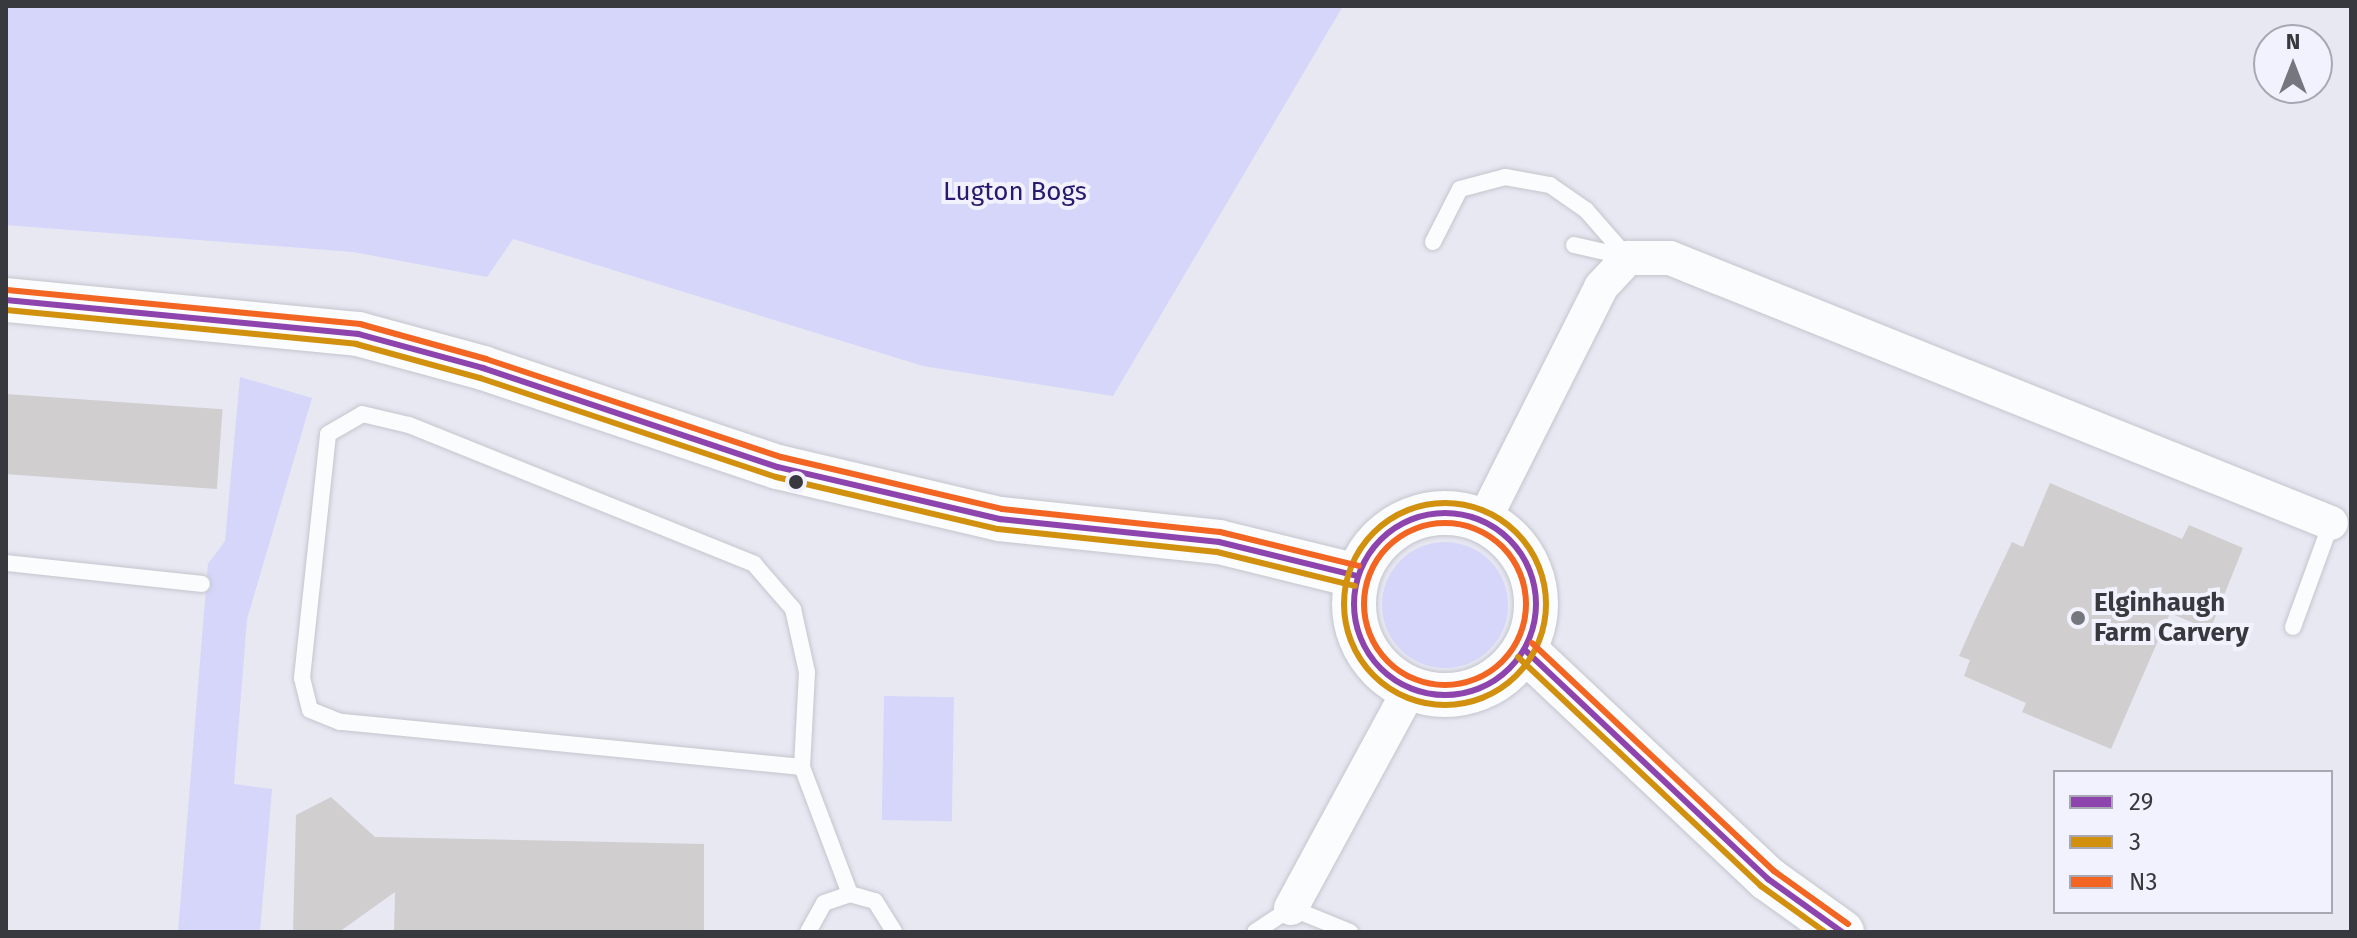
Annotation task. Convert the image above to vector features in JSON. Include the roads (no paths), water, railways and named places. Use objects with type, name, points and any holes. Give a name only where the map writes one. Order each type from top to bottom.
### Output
[{"type":"main road","points":[[6,300],[358,334],[483,368],[778,467],[1000,519],[1219,542],[1357,576]]},
{"type":"main road","points":[[1454,512],[1484,520],[1509,537],[1528,562],[1537,591],[1536,621],[1525,650],[1487,686],[1435,696],[1410,689],[1368,654],[1357,629],[1357,576],[1372,548],[1395,527],[1423,514],[1454,512]]},
{"type":"main road","points":[[1525,650],[1768,879],[1842,932]]},
{"type":"street","points":[[1484,520],[1601,287],[1628,258],[1670,258],[2331,523]]},
{"type":"street","points":[[1291,908],[1410,689]]},
{"type":"lane","points":[[1433,242],[1460,189],[1505,177],[1550,185],[1586,210],[1628,258]]},
{"type":"lane","points":[[1574,245],[1628,258]]},
{"type":"lane","points":[[802,767],[340,722],[310,710],[302,678],[328,434],[362,414],[409,425],[754,564],[793,609],[807,672],[802,767],[850,894]]},
{"type":"lane","points":[[2293,627],[2331,523]]},
{"type":"lane","points":[[6,563],[202,584]]},
{"type":"lane","points":[[808,932],[824,903],[850,894],[875,901],[894,932]]},
{"type":"lane","points":[[1255,932],[1291,908],[1350,932]]},
{"type":"place","name":"Elginhaugh Farm Carvery","points":[[2078,618]]},
{"type":"park label","name":"Lugton Bogs","points":[[1015,192]]}]
